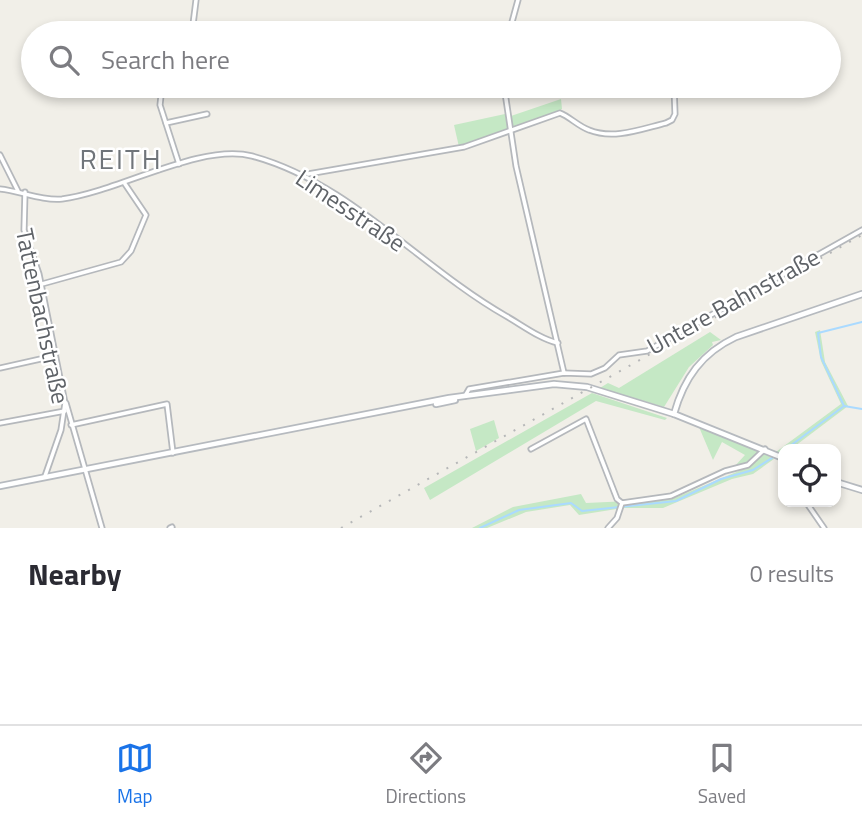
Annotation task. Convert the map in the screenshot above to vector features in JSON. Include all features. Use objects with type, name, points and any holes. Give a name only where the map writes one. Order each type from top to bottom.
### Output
[{"type":"street","points":[[193,21],[196,0]]},
{"type":"street","points":[[512,21],[518,0]]},
{"type":"street","points":[[161,98],[160,105],[179,164]]},
{"type":"street","points":[[506,98],[510,132],[564,373]]},
{"type":"street","points":[[306,175],[464,147],[560,113],[586,129],[602,134],[616,134],[672,120],[675,114],[674,98]]},
{"type":"street","points":[[166,123],[207,114]]},
{"type":"street","name":"Limesstraße","points":[[0,189],[59,199],[125,184],[139,176],[179,164],[240,154],[306,175],[482,301],[558,343]]},
{"type":"street","points":[[0,155],[18,191]]},
{"type":"street","points":[[42,284],[112,266],[127,258],[146,215],[125,184]]},
{"type":"street","name":"Tattenbachstraße","points":[[24,192],[24,230],[42,284],[65,403],[46,478]]},
{"type":"street","name":"Untere Bahnstraße","points":[[465,397],[469,389],[564,373],[596,373],[619,355],[643,352],[862,230]]},
{"type":"street","points":[[674,414],[692,372],[721,344],[862,294]]},
{"type":"street","points":[[0,368],[54,356]]},
{"type":"street","points":[[0,486],[418,405],[545,385],[570,384],[674,414],[778,456]]},
{"type":"street","points":[[65,403],[102,528]]},
{"type":"street","points":[[71,425],[167,404],[171,453]]},
{"type":"street","points":[[0,423],[65,411]]},
{"type":"street","points":[[531,449],[586,419],[621,506]]},
{"type":"street","points":[[608,528],[621,506],[671,496],[725,471],[748,465],[765,449]]},
{"type":"street","points":[[841,484],[862,490]]},
{"type":"street","points":[[809,507],[824,528]]},
{"type":"green space","points":[[561,99],[562,109],[548,117],[511,128],[508,117]]},
{"type":"green space","points":[[505,114],[508,130],[459,147],[454,125]]},
{"type":"green space","points":[[820,330],[825,362],[848,406],[798,444],[787,444],[841,404],[821,361],[815,332]]},
{"type":"green space","points":[[710,332],[721,340],[712,342],[713,345],[689,367],[664,407],[600,388],[608,383],[619,388]]},
{"type":"green space","points":[[592,393],[667,418],[665,420],[596,401],[430,500],[424,488]]},
{"type":"green space","points":[[494,420],[499,438],[476,451],[470,429]]},
{"type":"green space","points":[[699,427],[761,451],[748,463],[734,467],[745,455],[722,442],[713,460]]},
{"type":"green space","points":[[765,454],[774,459],[753,474],[732,479],[663,508],[623,508],[579,515],[570,505],[526,512],[487,528],[472,528],[513,507],[581,494],[586,503],[672,499],[746,468]]},
{"type":"waterway","points":[[793,444],[844,406],[821,357],[818,333],[862,322]]},
{"type":"waterway","points":[[844,406],[862,409]]},
{"type":"waterway","points":[[480,528],[519,510],[571,503],[582,511],[676,501],[721,479],[753,470],[778,454]]},
{"type":"railway","points":[[341,528],[862,235]]},
{"type":"district","name":"REITH","points":[[121,158]]}]
